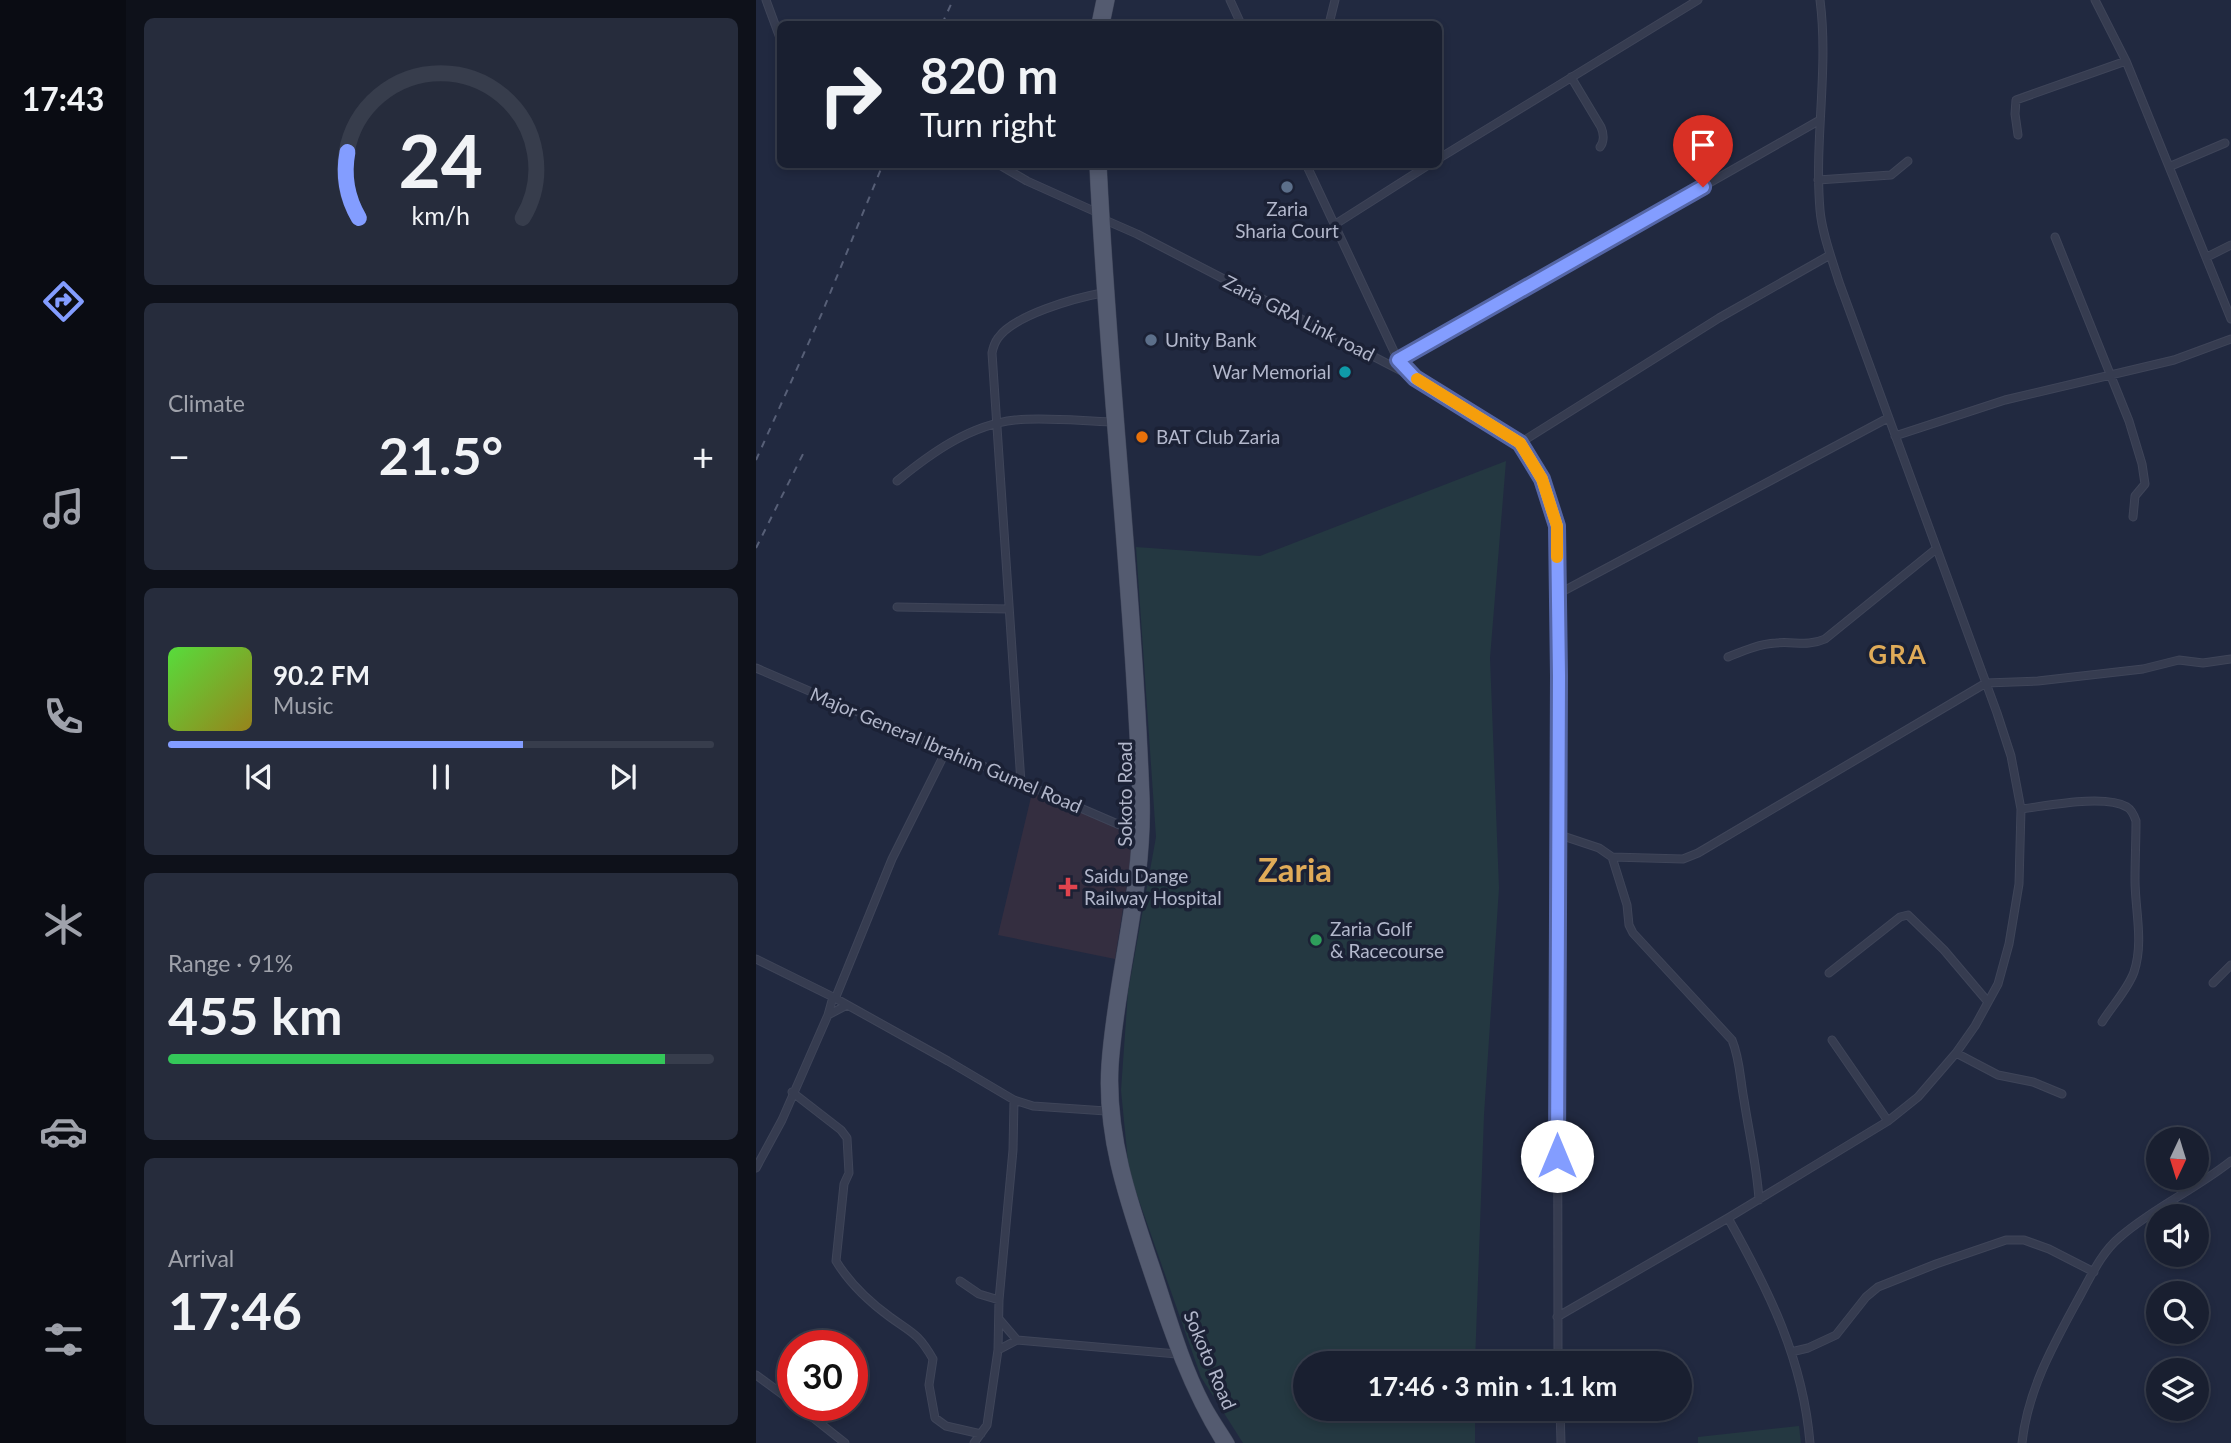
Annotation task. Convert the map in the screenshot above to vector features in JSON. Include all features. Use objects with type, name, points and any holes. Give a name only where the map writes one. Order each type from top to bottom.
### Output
[{"type":"main road","points":[[1097,21],[1101,0]]},
{"type":"main road","points":[[1106,21],[1110,0]]},
{"type":"main road","name":"Sokoto Road","points":[[1094,168],[1132,696],[1136,832],[1109,1037],[1106,1111],[1111,1150],[1124,1203],[1177,1354],[1200,1409],[1221,1443]]},
{"type":"main road","name":"Sokoto Road","points":[[1102,168],[1141,696],[1145,804],[1139,888],[1114,1063],[1116,1129],[1132,1202],[1173,1321],[1198,1388],[1230,1443]]},
{"type":"street","points":[[766,0],[777,30]]},
{"type":"street","points":[[1230,0],[1240,21]]},
{"type":"street","points":[[1329,21],[1335,0]]},
{"type":"street","points":[[1442,157],[1698,0]]},
{"type":"street","points":[[1556,1317],[1759,1200],[1888,1121],[1918,1097],[1956,1053],[1988,1002],[1998,984],[2009,944],[2019,884],[2021,809],[2011,756],[1830,255],[1820,213],[1820,0]]},
{"type":"street","points":[[2095,0],[2126,61],[2171,166],[2231,319]]},
{"type":"street","points":[[2018,135],[2016,100],[2126,61]]},
{"type":"street","points":[[1571,77],[1601,127],[1603,136],[1600,147]]},
{"type":"street","points":[[1398,360],[1820,120]]},
{"type":"street","points":[[2171,166],[2225,143]]},
{"type":"street","points":[[1818,180],[1891,175],[1908,161]]},
{"type":"street","points":[[1005,168],[1096,212]]},
{"type":"street","points":[[1308,168],[1398,360],[1415,378]]},
{"type":"street","points":[[1334,225],[1424,168]]},
{"type":"street","name":"Zaria GRA Link road","points":[[1105,219],[1415,378],[1520,443],[1542,479],[1557,526],[1557,1351]]},
{"type":"street","points":[[2055,237],[2129,421],[2145,477],[2143,488],[2136,496],[2133,517]]},
{"type":"street","points":[[2207,257],[2231,245]]},
{"type":"street","points":[[1520,443],[1719,318],[1830,255]]},
{"type":"street","points":[[1021,783],[992,353],[998,338],[1043,309],[1102,293]]},
{"type":"street","points":[[1895,436],[2005,400],[2174,360],[2231,339]]},
{"type":"street","points":[[1556,596],[1888,418]]},
{"type":"street","points":[[897,481],[948,443],[996,425],[1015,420],[1112,422]]},
{"type":"street","points":[[1728,657],[1766,644],[1779,642],[1807,645],[1825,639],[1936,549]]},
{"type":"street","points":[[897,607],[1009,609]]},
{"type":"street","points":[[1557,834],[1599,848],[1612,857],[1682,859],[1698,853],[1986,683],[2038,681],[2143,668],[2179,660],[2203,663],[2231,659]]},
{"type":"street","name":"Major General Ibrahim Gumel Road","points":[[756,668],[1136,832]]},
{"type":"street","points":[[756,1168],[782,1120],[792,1092],[828,1016],[892,859],[946,751]]},
{"type":"street","points":[[2021,809],[2108,802],[2127,807],[2136,821],[2135,883],[2139,922],[2136,961],[2128,985],[2117,997],[2102,1022]]},
{"type":"street","points":[[1612,857],[1628,905],[1629,925],[1633,933],[1732,1040],[1739,1058],[1740,1079],[1756,1161],[1759,1200]]},
{"type":"street","points":[[1829,973],[1900,917],[1908,915],[1944,950],[1988,1002]]},
{"type":"street","points":[[756,959],[847,1005],[1014,1100],[1033,1106],[1106,1111]]},
{"type":"street","points":[[2213,983],[2231,965]]},
{"type":"street","points":[[828,1016],[847,1005]]},
{"type":"street","points":[[1832,1040],[1888,1121]]},
{"type":"street","points":[[1956,1053],[1998,1075],[2033,1082],[2062,1094]]},
{"type":"street","points":[[792,1092],[841,1130],[849,1143],[849,1173],[844,1184],[836,1261],[852,1286],[890,1317],[918,1335],[927,1347],[934,1365],[929,1385],[935,1418],[946,1426],[981,1434]]},
{"type":"street","points":[[974,1443],[987,1425],[998,1350],[999,1300],[1013,1150],[1014,1100]]},
{"type":"street","points":[[2022,1443],[2024,1424],[2039,1375],[2094,1272],[2118,1238],[2206,1181],[2231,1161]]},
{"type":"street","points":[[1728,1218],[1766,1286],[1791,1352],[1804,1395],[1810,1443]]},
{"type":"street","points":[[1791,1352],[1808,1348],[1836,1335],[1866,1297],[1878,1287],[2006,1240],[2024,1240],[2049,1249],[2094,1272]]},
{"type":"street","points":[[960,1281],[979,1294],[999,1300]]},
{"type":"street","points":[[999,1319],[1017,1340]]},
{"type":"street","points":[[998,1350],[1017,1340],[1177,1354]]},
{"type":"street","points":[[756,1376],[777,1391]]},
{"type":"street","points":[[817,1421],[845,1443]]},
{"type":"street","points":[[1560,1421],[1561,1443]]},
{"type":"shaded area","name":"Zaria Golf & Racecourse","points":[[1506,461],[1490,658],[1499,888],[1484,1115],[1475,1351],[1293,1351],[1293,1421],[1475,1421],[1475,1443],[1243,1443],[1201,1377],[1129,1172],[1121,1090],[1128,992],[1156,837],[1136,547],[1260,556]]},
{"type":"shaded area","name":"Saidu Dange Railway Hospital","points":[[1032,793],[1127,831],[1134,839],[1115,959],[998,935]]},
{"type":"shaded area","points":[[1799,1426],[1801,1443],[1698,1443],[1698,1437]]},
{"type":"railway","points":[[943,21],[953,0]]},
{"type":"railway","points":[[756,460],[822,313],[881,168]]},
{"type":"railway","points":[[756,548],[804,452]]},
{"type":"slow traffic","points":[[1417,379],[1520,443],[1542,479],[1557,526],[1557,557]]},
{"type":"place","name":"Zaria Sharia Court","points":[[1287,187]]},
{"type":"place","name":"Unity Bank","points":[[1151,340]]},
{"type":"place","name":"War Memorial","points":[[1345,372]]},
{"type":"place","name":"BAT Club Zaria","points":[[1142,437]]},
{"type":"place","name":"Saidu Dange Railway Hospital","points":[[1068,887]]},
{"type":"place","name":"Zaria Golf & Racecourse","points":[[1316,940]]},
{"type":"district","name":"GRA","points":[[1898,655]]},
{"type":"district","name":"Zaria","points":[[1295,870]]},
{"type":"route","points":[[1557,1156],[1557,526],[1542,479],[1520,443],[1415,378],[1398,360],[1703,187]]}]
